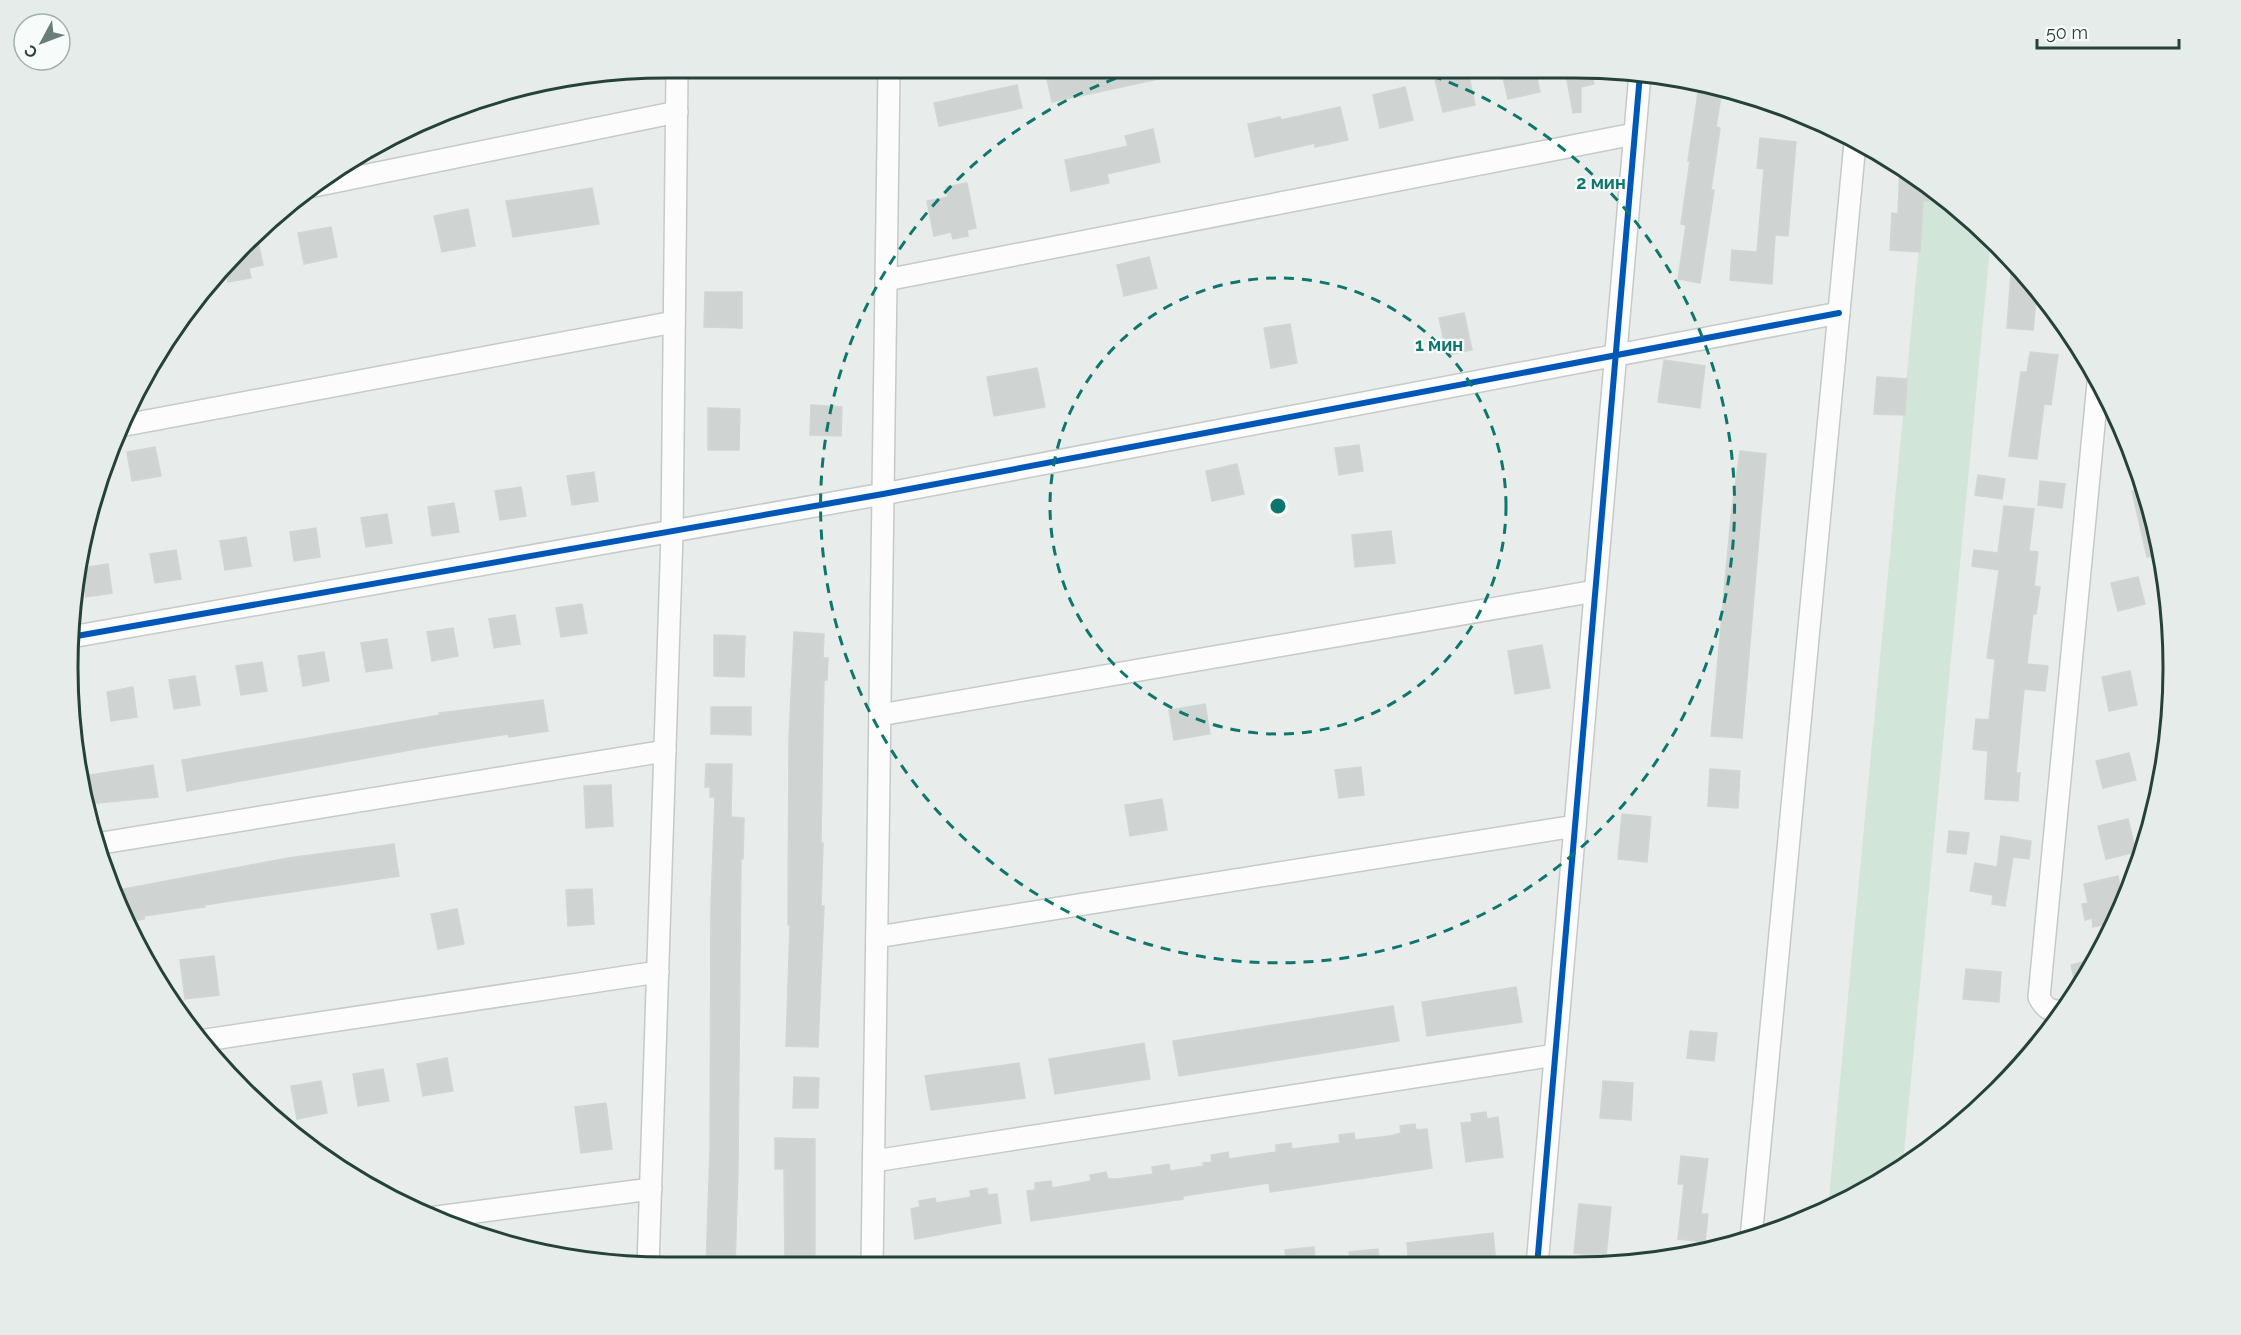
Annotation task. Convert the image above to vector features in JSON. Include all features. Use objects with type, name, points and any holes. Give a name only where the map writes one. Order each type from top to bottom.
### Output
[{"type":"street","points":[[648,1256],[672,531],[677,78]]},
{"type":"street","points":[[872,1257],[889,78]]},
{"type":"street","points":[[1538,1257],[1639,82]]},
{"type":"street","points":[[333,182],[677,111]]},
{"type":"street","points":[[886,280],[1634,134]]},
{"type":"street","points":[[1752,1229],[1854,150]]},
{"type":"street","points":[[79,636],[883,494],[1839,313]]},
{"type":"street","points":[[131,424],[674,322]]},
{"type":"street","points":[[2052,1011],[2043,1006],[2039,997],[2097,397]]},
{"type":"street","points":[[880,715],[1595,591]]},
{"type":"street","points":[[105,843],[665,751]]},
{"type":"street","points":[[877,937],[1575,826]]},
{"type":"street","points":[[211,1039],[658,972]]},
{"type":"street","points":[[874,1161],[1555,1055]]},
{"type":"street","points":[[450,1215],[651,1189]]},
{"type":"green space","points":[[1924,194],[1962,224],[1990,251],[1904,1156],[1829,1198]]},
{"type":"building","points":[[1052,78],[1163,78],[1052,102],[1047,79]]},
{"type":"building","points":[[1469,78],[1475,105],[1443,112],[1435,79]]},
{"type":"building","points":[[1503,78],[1537,78],[1540,92],[1508,99]]},
{"type":"building","points":[[1567,78],[1593,78],[1594,84],[1581,87],[1581,112],[1573,113]]},
{"type":"building","points":[[1017,85],[1022,108],[939,126],[934,103]]},
{"type":"building","points":[[1405,87],[1413,120],[1380,128],[1373,95]]},
{"type":"building","points":[[1698,91],[1721,97],[1716,127],[1720,128],[1711,190],[1714,190],[1700,283],[1678,279],[1686,225],[1681,224],[1690,161],[1688,161]]},
{"type":"building","points":[[1340,107],[1348,140],[1315,147],[1315,143],[1255,157],[1248,124],[1280,117],[1281,120]]},
{"type":"building","points":[[1153,129],[1160,162],[1107,174],[1109,183],[1071,191],[1065,160],[1128,146],[1125,136]]},
{"type":"building","points":[[1760,138],[1796,142],[1788,236],[1775,235],[1772,284],[1730,280],[1732,250],[1757,252],[1764,169],[1757,168]]},
{"type":"building","points":[[1900,176],[1929,198],[1929,201],[1923,201],[1920,252],[1890,250],[1892,213],[1898,214]]},
{"type":"building","points":[[967,183],[976,228],[967,230],[968,236],[953,239],[951,232],[934,236],[927,201],[948,197],[946,187]]},
{"type":"building","points":[[592,188],[599,224],[513,237],[506,201]]},
{"type":"building","points":[[468,209],[475,246],[442,252],[434,216]]},
{"type":"building","points":[[331,227],[337,257],[304,264],[298,233]]},
{"type":"building","points":[[258,244],[263,265],[249,268],[251,278],[228,282],[227,276]]},
{"type":"building","points":[[1149,257],[1157,288],[1124,296],[1117,265]]},
{"type":"building","points":[[2011,273],[2036,303],[2033,330],[2007,328]]},
{"type":"building","points":[[705,292],[742,292],[742,328],[704,327]]},
{"type":"building","points":[[1464,313],[1472,350],[1447,355],[1439,318]]},
{"type":"building","points":[[1290,324],[1297,363],[1271,368],[1264,328]]},
{"type":"building","points":[[2030,352],[2058,355],[2051,405],[2044,404],[2037,459],[2009,456],[2021,372],[2027,372]]},
{"type":"building","points":[[1664,360],[1705,366],[1700,408],[1658,402]]},
{"type":"building","points":[[1037,368],[1045,407],[994,416],[987,377]]},
{"type":"building","points":[[1877,377],[1907,379],[1905,415],[1874,414]]},
{"type":"building","points":[[811,405],[842,407],[841,436],[810,435]]},
{"type":"building","points":[[708,408],[740,409],[739,450],[708,450]]},
{"type":"building","points":[[1359,445],[1363,471],[1339,475],[1335,448]]},
{"type":"building","points":[[155,447],[161,476],[132,481],[127,452]]},
{"type":"building","points":[[1740,451],[1766,454],[1742,738],[1711,736],[1731,516]]},
{"type":"building","points":[[1237,464],[1244,494],[1212,501],[1206,471]]},
{"type":"building","points":[[594,472],[598,501],[572,505],[567,476]]},
{"type":"building","points":[[1978,475],[2005,479],[2002,499],[1975,495]]},
{"type":"building","points":[[2040,481],[2065,484],[2062,508],[2038,505]]},
{"type":"building","points":[[521,487],[526,516],[500,520],[495,491]]},
{"type":"building","points":[[2136,490],[2153,556],[2147,557],[2132,491]]},
{"type":"building","points":[[454,503],[459,532],[432,536],[428,507]]},
{"type":"building","points":[[2004,506],[2034,509],[2029,551],[2038,552],[2034,586],[2040,587],[2036,614],[2033,614],[2027,664],[2048,666],[2045,691],[2024,689],[2016,773],[2020,773],[2018,801],[1985,799],[1988,751],[1973,749],[1976,719],[1989,720],[1995,659],[1987,658],[1999,570],[1972,566],[1974,550],[1998,553]]},
{"type":"building","points":[[387,514],[392,543],[366,547],[361,518]]},
{"type":"building","points":[[316,528],[320,557],[294,561],[290,532]]},
{"type":"building","points":[[1391,531],[1395,563],[1355,567],[1352,535]]},
{"type":"building","points":[[246,537],[251,566],[225,570],[220,541]]},
{"type":"building","points":[[176,550],[181,579],[155,583],[150,554]]},
{"type":"building","points":[[108,564],[112,593],[86,597],[84,585],[87,567]]},
{"type":"building","points":[[2138,577],[2145,604],[2118,611],[2111,583]]},
{"type":"building","points":[[582,604],[587,633],[561,637],[556,608]]},
{"type":"building","points":[[515,615],[520,644],[494,648],[489,619]]},
{"type":"building","points":[[453,628],[458,656],[432,661],[427,632]]},
{"type":"building","points":[[794,632],[824,634],[823,658],[828,658],[827,680],[824,680],[821,906],[824,906],[818,1047],[786,1046],[790,925],[788,925],[789,739]]},
{"type":"building","points":[[714,635],[745,636],[744,677],[714,676]]},
{"type":"building","points":[[387,639],[392,668],[366,672],[361,643]]},
{"type":"building","points":[[1542,645],[1550,688],[1515,694],[1508,651]]},
{"type":"building","points":[[324,652],[329,681],[303,686],[298,656]]},
{"type":"building","points":[[262,662],[267,691],[241,695],[236,666]]},
{"type":"building","points":[[2130,671],[2137,705],[2109,711],[2102,677]]},
{"type":"building","points":[[195,676],[200,705],[174,709],[169,680]]},
{"type":"building","points":[[133,687],[137,717],[111,721],[107,692]]},
{"type":"building","points":[[543,700],[548,731],[509,737],[508,734],[421,748],[187,791],[182,760],[440,715],[439,713]]},
{"type":"building","points":[[1205,704],[1210,734],[1174,740],[1169,710]]},
{"type":"building","points":[[711,707],[751,707],[751,735],[711,734]]},
{"type":"building","points":[[2129,753],[2136,780],[2103,788],[2096,761]]},
{"type":"building","points":[[706,764],[732,764],[731,817],[744,818],[743,859],[741,859],[735,1257],[706,1257],[710,1151],[711,906],[715,797],[710,797],[710,787],[705,787]]},
{"type":"building","points":[[153,765],[158,797],[94,803],[88,775]]},
{"type":"building","points":[[1361,767],[1364,795],[1339,798],[1335,770]]},
{"type":"building","points":[[1710,769],[1740,771],[1738,808],[1708,806]]},
{"type":"building","points":[[611,785],[613,826],[586,828],[584,786]]},
{"type":"building","points":[[1162,799],[1167,830],[1130,836],[1125,805]]},
{"type":"building","points":[[1622,814],[1651,817],[1647,862],[1618,859]]},
{"type":"building","points":[[2128,819],[2135,847],[2133,853],[2106,859],[2098,826]]},
{"type":"building","points":[[1949,831],[1969,833],[1966,854],[1947,852]]},
{"type":"building","points":[[2001,836],[2031,841],[2029,859],[2013,857],[2005,906],[1992,904],[1993,895],[1970,891],[1975,863],[1997,867]]},
{"type":"building","points":[[394,844],[399,876],[204,905],[205,907],[144,916],[144,919],[136,920],[122,889],[288,858]]},
{"type":"building","points":[[2118,876],[2120,887],[2104,924],[2093,927],[2092,918],[2085,920],[2082,904],[2088,903],[2084,884]]},
{"type":"building","points":[[592,889],[594,924],[568,926],[566,890]]},
{"type":"building","points":[[457,909],[464,944],[438,949],[431,914]]},
{"type":"building","points":[[214,956],[219,995],[185,999],[180,960]]},
{"type":"building","points":[[2084,962],[2074,978],[2071,965]]},
{"type":"building","points":[[1966,969],[2001,972],[1999,1002],[1963,999]]},
{"type":"building","points":[[1516,987],[1522,1022],[1427,1036],[1422,1002]]},
{"type":"building","points":[[1393,1006],[1399,1041],[1179,1076],[1173,1041]]},
{"type":"building","points":[[1690,1031],[1717,1033],[1714,1061],[1687,1058]]},
{"type":"building","points":[[1144,1043],[1150,1079],[1055,1094],[1049,1059]]},
{"type":"building","points":[[447,1058],[453,1091],[423,1096],[417,1064]]},
{"type":"building","points":[[1019,1063],[1025,1098],[931,1110],[925,1076]]},
{"type":"building","points":[[383,1069],[389,1101],[358,1106],[353,1074]]},
{"type":"building","points":[[794,1077],[819,1078],[818,1108],[793,1108]]},
{"type":"building","points":[[321,1081],[327,1113],[297,1119],[291,1086]]},
{"type":"building","points":[[1603,1081],[1633,1083],[1631,1120],[1600,1118]]},
{"type":"building","points":[[606,1103],[612,1149],[581,1153],[575,1107]]},
{"type":"building","points":[[1486,1112],[1487,1119],[1498,1117],[1503,1157],[1466,1162],[1461,1123],[1472,1122],[1471,1114]]},
{"type":"building","points":[[1415,1124],[1416,1130],[1427,1129],[1432,1168],[1270,1192],[1269,1183],[1183,1196],[1183,1199],[1031,1221],[1027,1191],[1035,1190],[1035,1183],[1051,1181],[1052,1188],[1091,1181],[1090,1175],[1106,1172],[1108,1179],[1153,1174],[1152,1167],[1169,1164],[1170,1171],[1204,1166],[1203,1163],[1212,1162],[1211,1155],[1228,1152],[1229,1159],[1276,1152],[1276,1145],[1291,1143],[1292,1149],[1340,1143],[1339,1135],[1354,1133],[1355,1140],[1390,1136],[1401,1133],[1400,1126]]},
{"type":"building","points":[[775,1138],[815,1139],[815,1257],[785,1257],[784,1169],[775,1169]]},
{"type":"building","points":[[1681,1156],[1708,1159],[1701,1214],[1708,1214],[1705,1242],[1678,1239],[1684,1184],[1678,1184]]},
{"type":"building","points":[[987,1188],[988,1195],[997,1194],[1001,1223],[915,1239],[911,1209],[920,1207],[919,1201],[935,1198],[936,1203],[971,1197],[970,1191]]},
{"type":"building","points":[[1579,1204],[1611,1207],[1606,1256],[1574,1253]]},
{"type":"building","points":[[1493,1233],[1495,1257],[1408,1257],[1407,1243]]},
{"type":"building","points":[[1314,1247],[1315,1257],[1286,1257],[1285,1250]]},
{"type":"building","points":[[1378,1249],[1379,1257],[1350,1257],[1349,1252]]},
{"type":"cycle path","points":[[1538,1257],[1639,82]]},
{"type":"cycle path","points":[[79,636],[883,494],[1839,313]]}]
